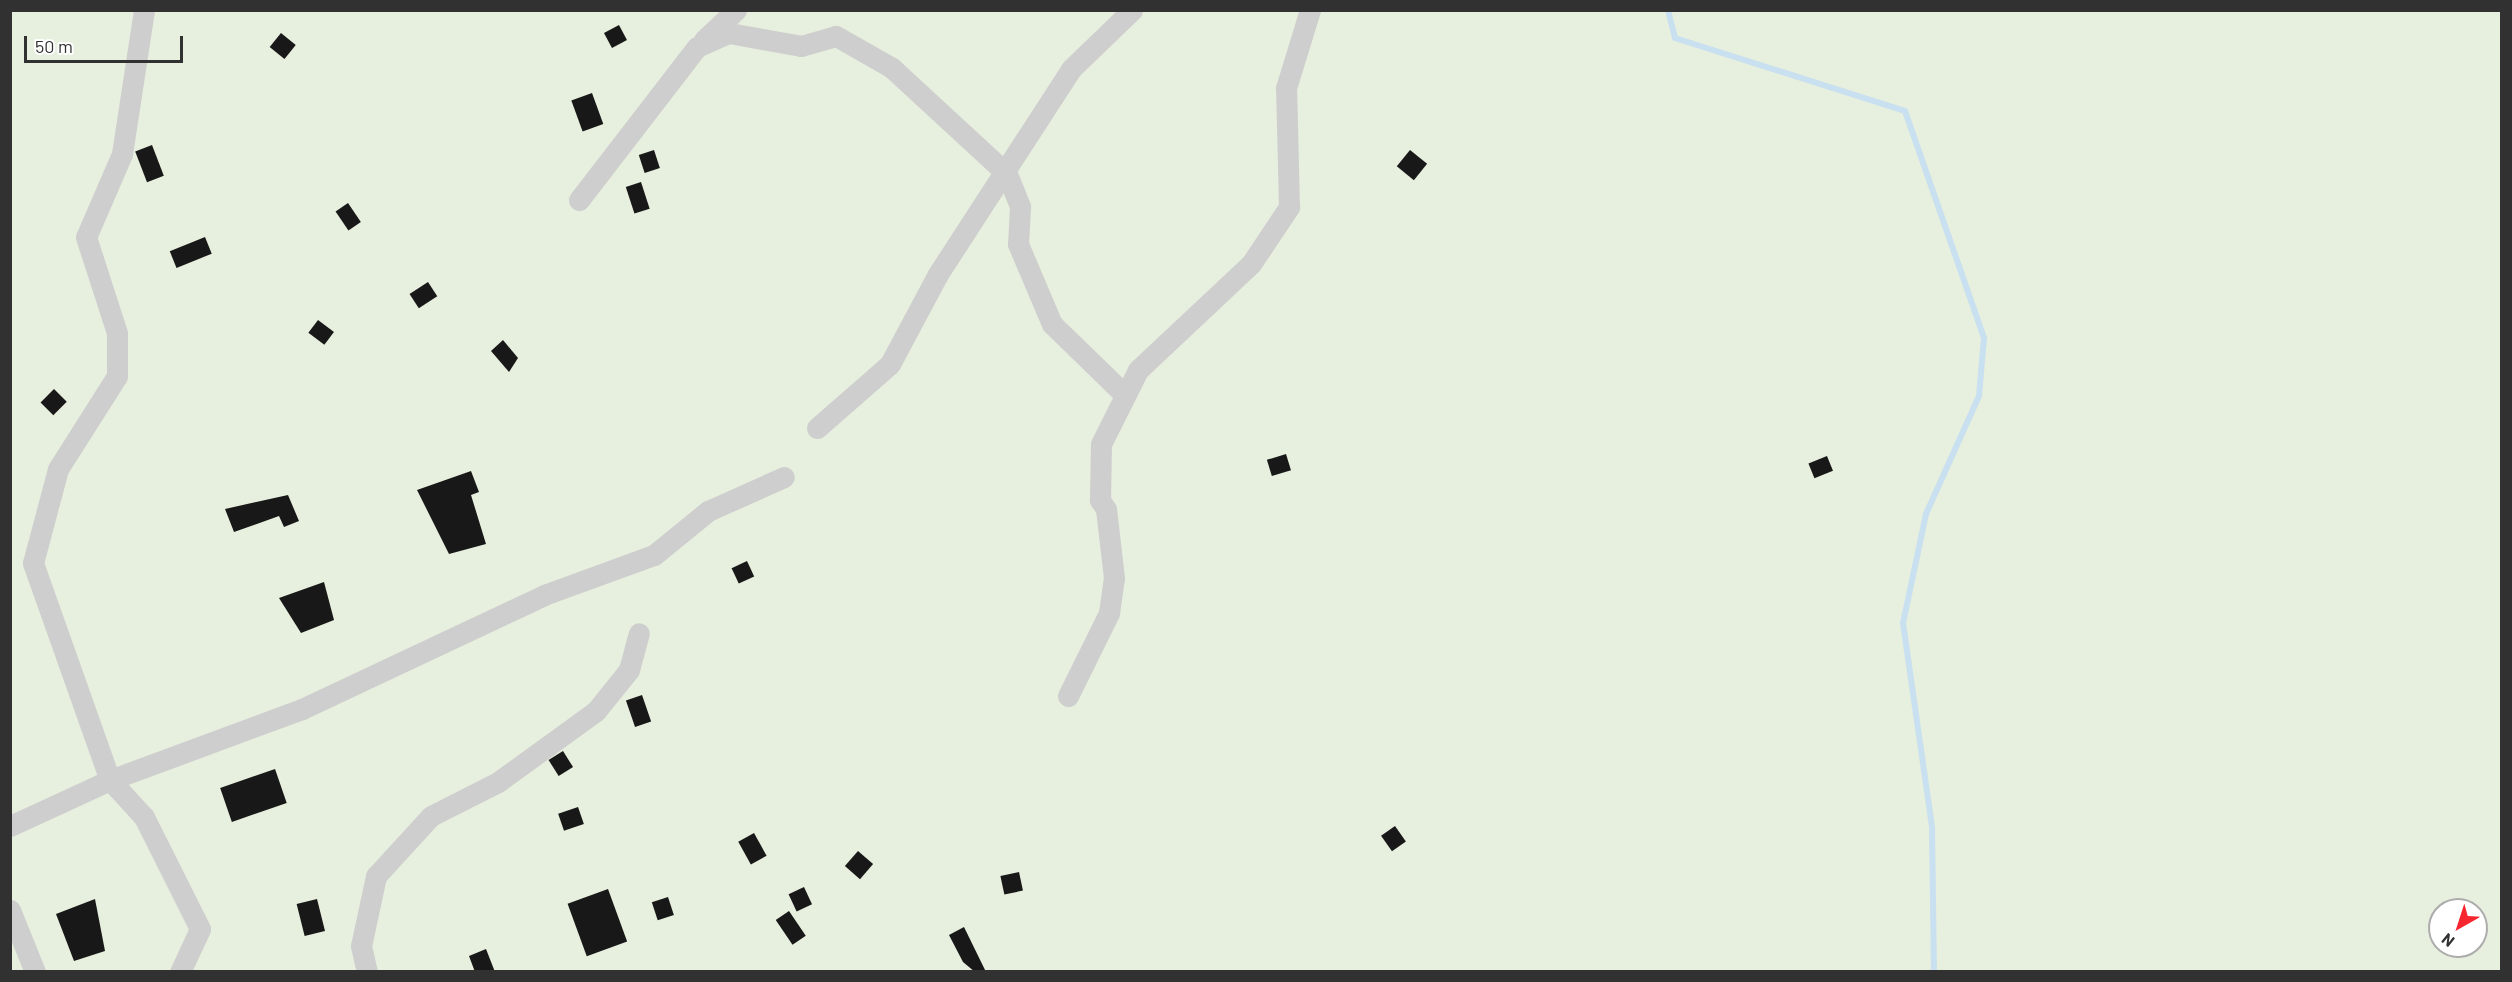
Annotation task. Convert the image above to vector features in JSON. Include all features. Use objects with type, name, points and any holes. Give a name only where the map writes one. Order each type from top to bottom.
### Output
[{"type":"street","points":[[144,10],[122,154],[86,237],[117,333],[117,376],[58,469],[33,563],[110,780],[144,817],[200,929],[180,972]]},
{"type":"street","points":[[579,200],[697,47],[729,11],[736,10]]},
{"type":"street","points":[[817,428],[890,364],[938,274],[1007,174],[1071,69],[1132,10]]},
{"type":"street","points":[[1068,696],[1109,613],[1114,578],[1106,509],[1100,500],[1101,444],[1138,370],[1251,264],[1289,207],[1286,88],[1310,10]]},
{"type":"street","points":[[697,47],[729,33],[801,46],[836,36],[892,68],[1007,174],[1020,207],[1018,244],[1036,296],[1052,324],[1125,395]]},
{"type":"street","points":[[10,826],[110,780],[302,709],[455,633],[654,555],[708,512],[784,477]]},
{"type":"street","points":[[367,972],[361,946],[376,876],[431,816],[498,782],[555,735],[596,711],[629,670],[639,633]]},
{"type":"street","points":[[10,910],[35,972]]},
{"type":"green space","points":[[10,11],[2501,11],[2501,971],[11,971]]},
{"type":"building","points":[[619,25],[627,40],[612,48],[604,33]]},
{"type":"building","points":[[281,33],[296,45],[284,59],[270,47]]},
{"type":"building","points":[[592,93],[603,124],[583,132],[571,101]]},
{"type":"building","points":[[152,145],[164,176],[147,182],[135,151]]},
{"type":"building","points":[[654,150],[660,168],[645,173],[639,155]]},
{"type":"building","points":[[1410,150],[1427,164],[1414,180],[1397,166]]},
{"type":"building","points":[[641,182],[650,209],[634,214],[626,187]]},
{"type":"building","points":[[348,203],[361,222],[348,230],[336,211]]},
{"type":"building","points":[[205,237],[212,254],[177,268],[170,251]]},
{"type":"building","points":[[428,282],[437,296],[419,308],[410,294]]},
{"type":"building","points":[[318,320],[334,332],[324,345],[308,333]]},
{"type":"building","points":[[503,340],[518,358],[509,372],[491,351]]},
{"type":"building","points":[[54,389],[67,402],[53,415],[41,402]]},
{"type":"building","points":[[1286,454],[1291,470],[1272,476],[1267,460]]},
{"type":"building","points":[[1827,456],[1833,471],[1814,478],[1808,463]]},
{"type":"building","points":[[471,471],[479,492],[471,495],[486,544],[449,554],[417,490]]},
{"type":"building","points":[[288,495],[299,521],[284,527],[279,516],[234,532],[225,509]]},
{"type":"building","points":[[747,561],[754,576],[739,584],[732,568]]},
{"type":"building","points":[[324,582],[334,620],[301,633],[279,598]]},
{"type":"building","points":[[642,695],[651,721],[635,727],[626,701]]},
{"type":"building","points":[[563,751],[573,767],[559,776],[549,760]]},
{"type":"building","points":[[275,769],[287,803],[232,822],[220,788]]},
{"type":"building","points":[[578,807],[584,824],[564,831],[558,814]]},
{"type":"building","points":[[1395,826],[1406,842],[1392,851],[1381,836]]},
{"type":"building","points":[[754,833],[767,856],[751,864],[738,842]]},
{"type":"building","points":[[858,851],[873,864],[860,879],[845,866]]},
{"type":"building","points":[[1019,872],[1023,891],[1004,895],[1000,876]]},
{"type":"building","points":[[804,887],[812,904],[797,911],[789,894]]},
{"type":"building","points":[[608,889],[627,942],[587,956],[568,904]]},
{"type":"building","points":[[668,897],[674,915],[658,920],[652,902]]},
{"type":"building","points":[[95,899],[105,951],[74,961],[56,914]]},
{"type":"building","points":[[317,899],[325,931],[305,936],[297,904]]},
{"type":"building","points":[[789,911],[806,936],[793,945],[776,920]]},
{"type":"building","points":[[964,927],[986,972],[975,972],[963,962],[949,935]]},
{"type":"building","points":[[486,949],[495,972],[475,972],[469,956]]},
{"type":"waterway","points":[[1668,10],[1675,38],[1905,111],[1984,338],[1979,396],[1926,514],[1903,623],[1932,828],[1934,972]]}]
